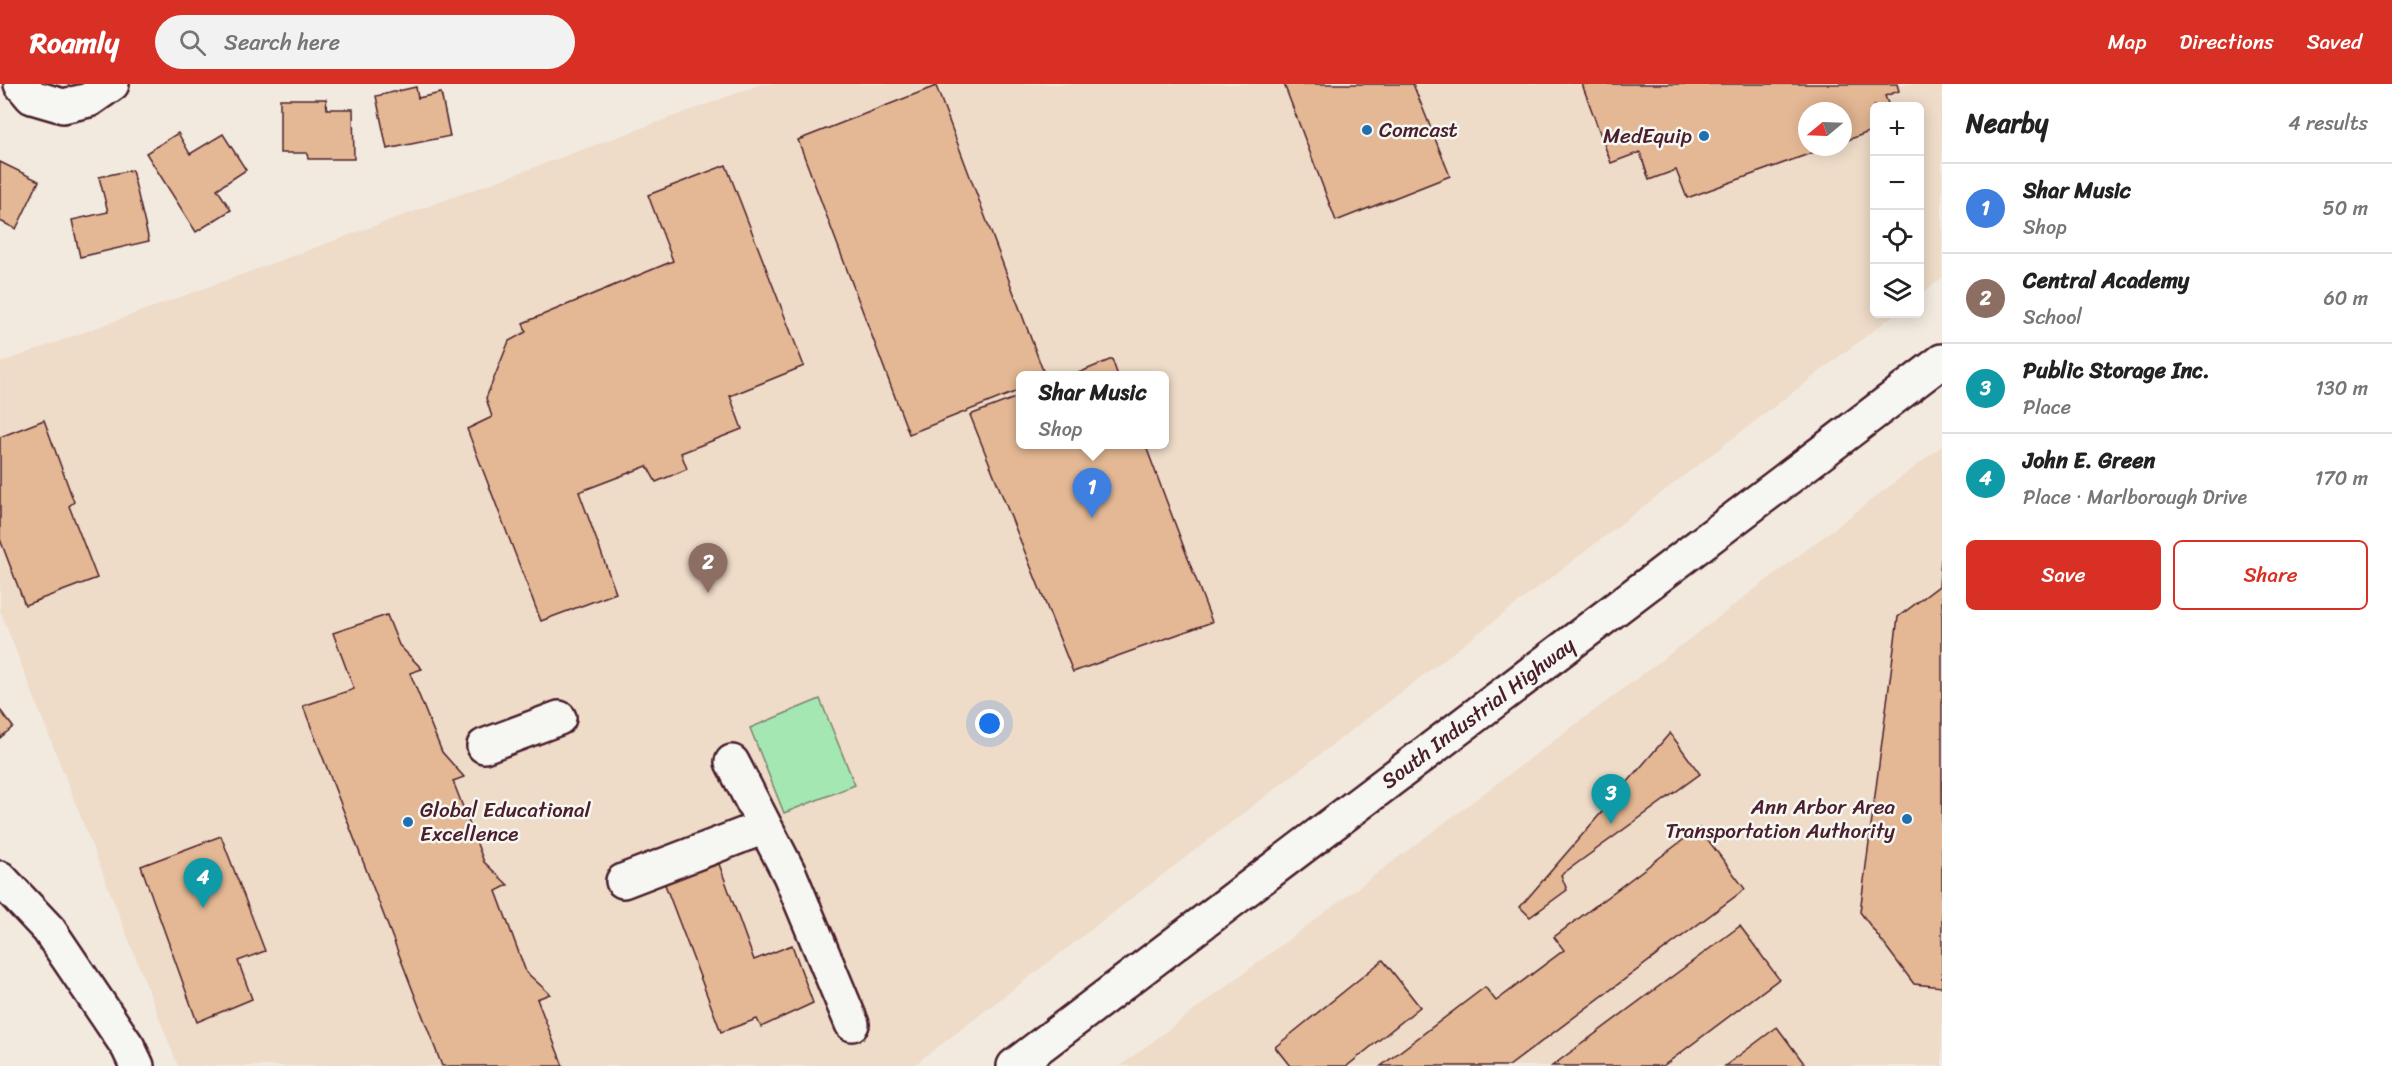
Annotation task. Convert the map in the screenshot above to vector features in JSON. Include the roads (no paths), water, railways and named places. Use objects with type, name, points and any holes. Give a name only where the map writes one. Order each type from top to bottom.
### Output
[{"type":"street","points":[[21,84],[32,97],[63,106],[89,100],[112,84]]},
{"type":"street","name":"South Industrial Highway","points":[[1014,1066],[1942,361]]},
{"type":"street","points":[[484,746],[559,718]]},
{"type":"street","points":[[732,762],[790,875],[852,1024]]},
{"type":"street","points":[[623,881],[764,828]]},
{"type":"street","points":[[0,878],[49,930],[128,1047],[137,1066]]},
{"type":"place","name":"Comcast","points":[[1367,130]]},
{"type":"place","name":"MedEquip","points":[[1704,136]]},
{"type":"place","name":"Shar Music","points":[[1092,518]]},
{"type":"place","name":"Central Academy","points":[[708,593]]},
{"type":"place","name":"Ann Arbor Area Transportation Authority","points":[[1907,819]]},
{"type":"place","name":"Global Educational Excellence","points":[[408,822]]},
{"type":"place","name":"Public Storage Inc.","points":[[1611,824]]},
{"type":"place","name":"John E. Green","points":[[203,908]]}]
